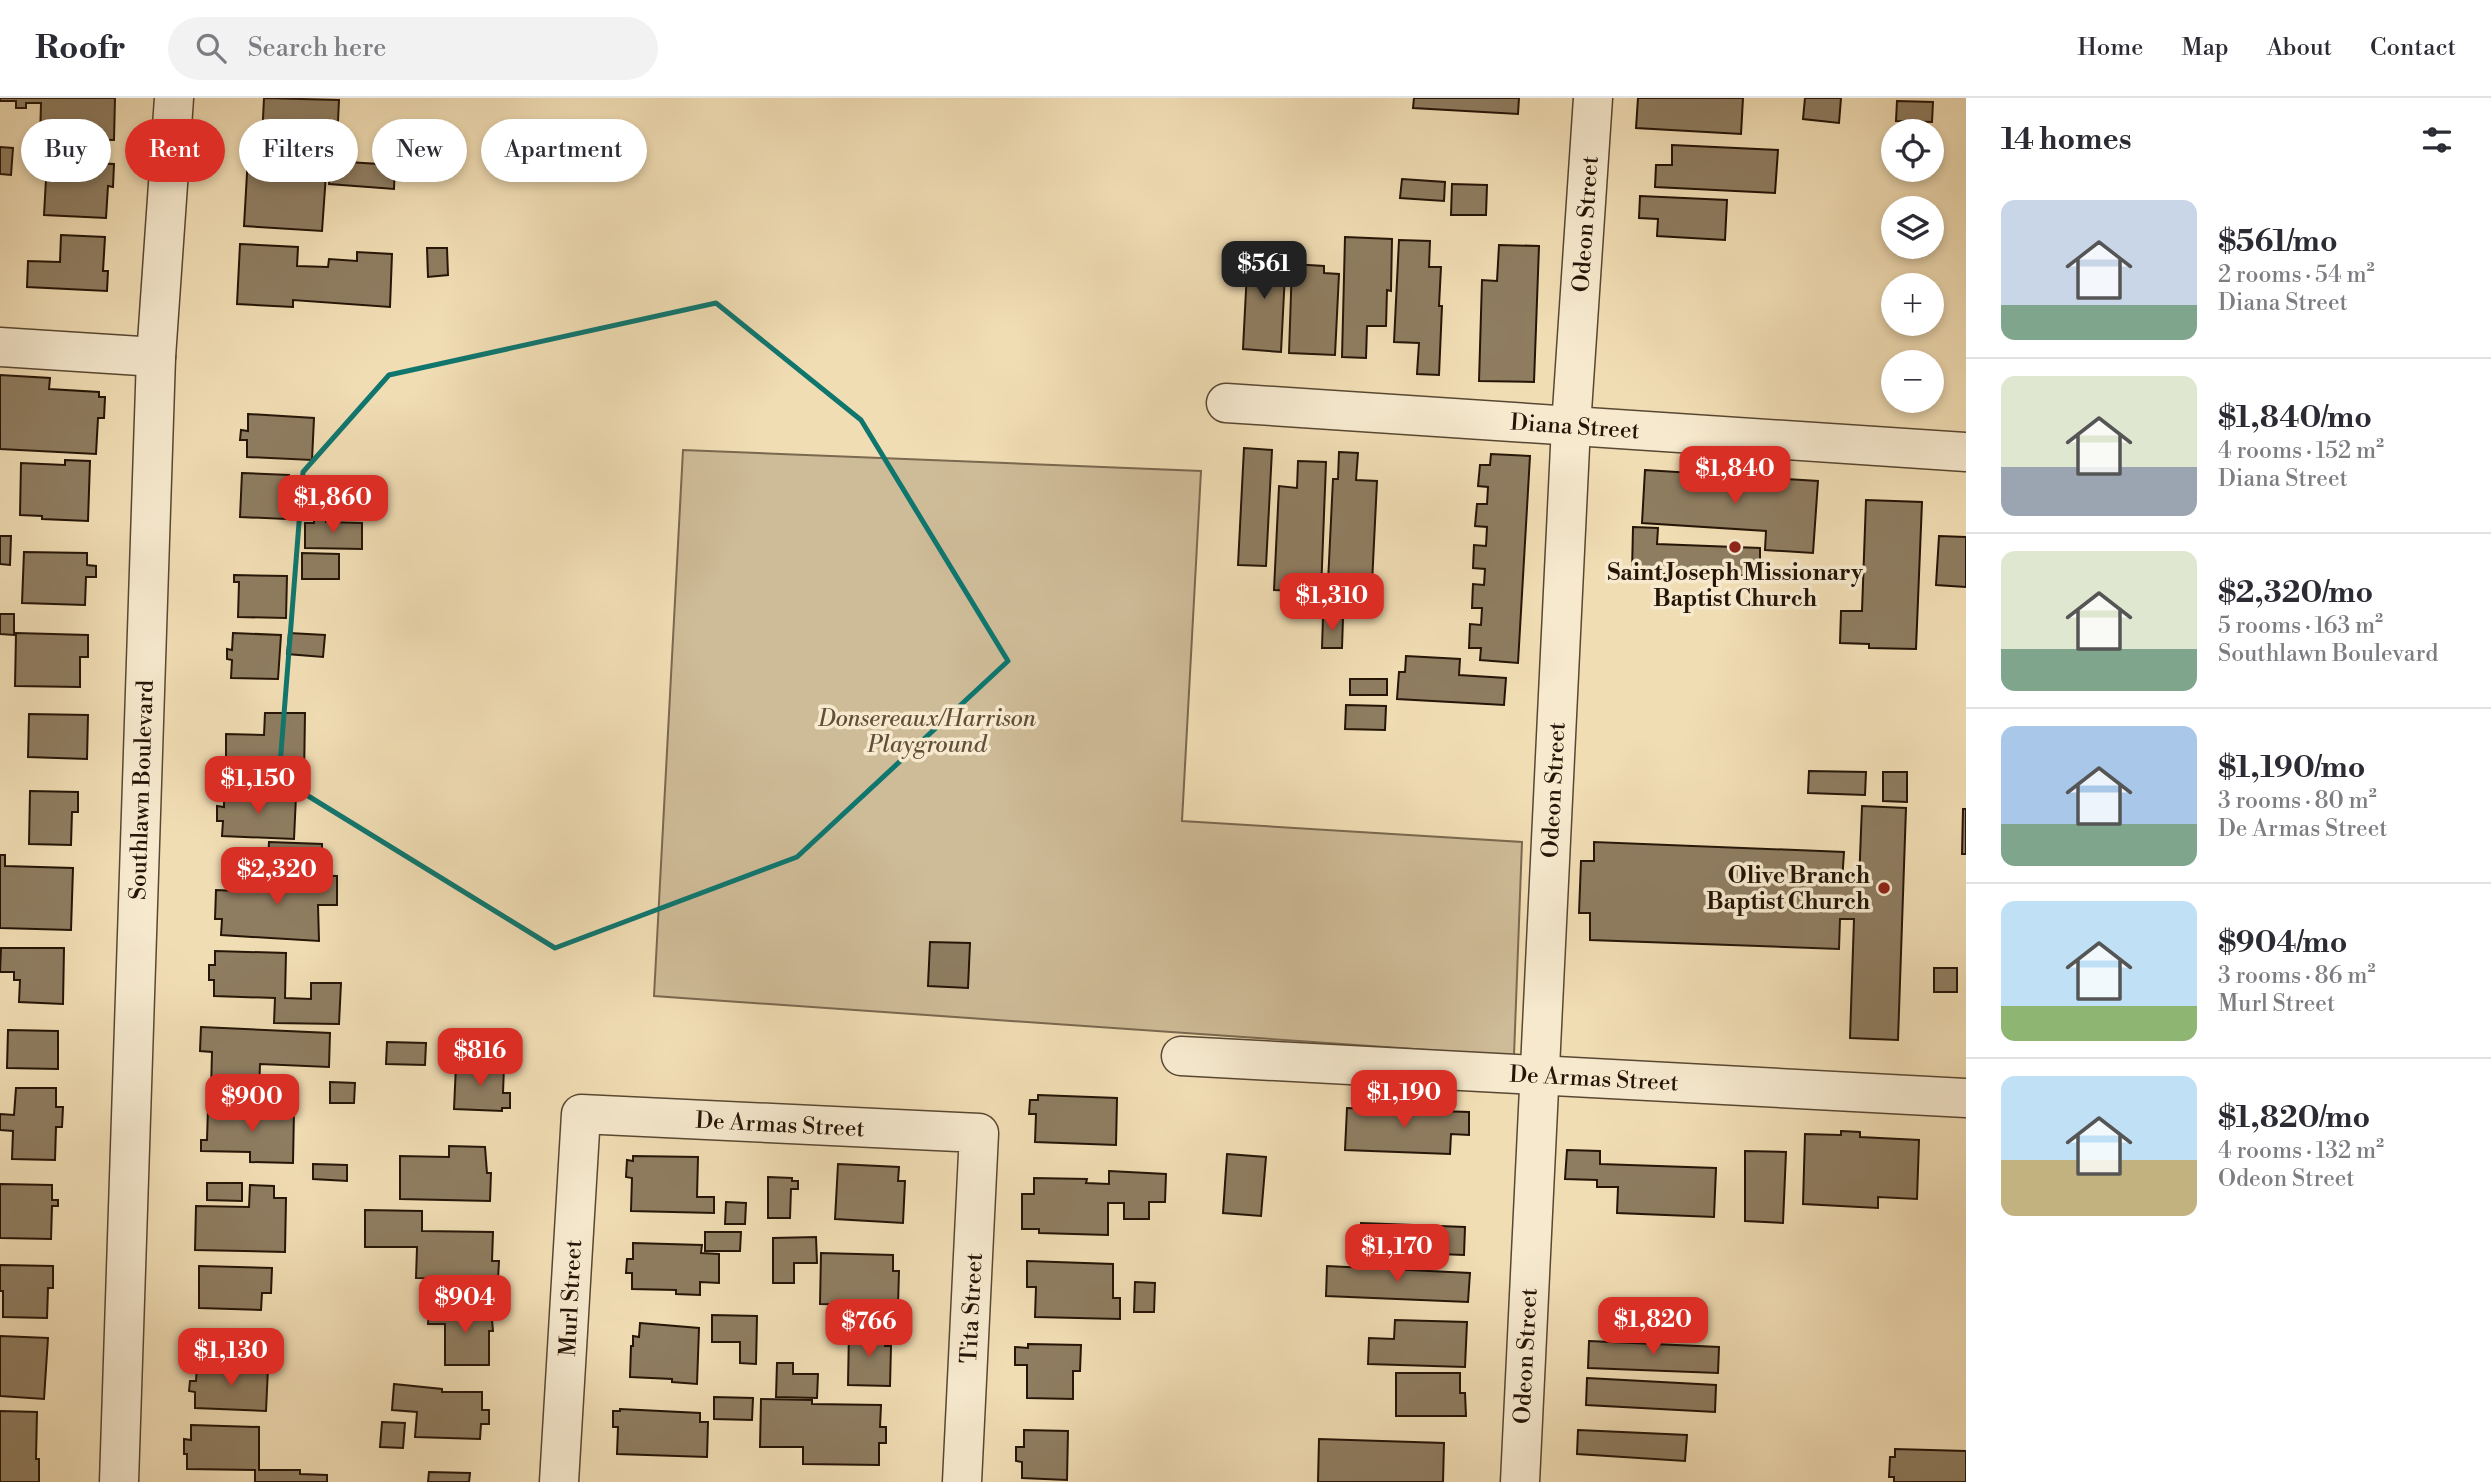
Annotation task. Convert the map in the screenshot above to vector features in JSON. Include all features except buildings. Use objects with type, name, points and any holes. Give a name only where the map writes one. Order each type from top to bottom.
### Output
[{"type":"street","name":"Southlawn Boulevard","points":[[119,1482],[156,357],[174,98]]},
{"type":"street","name":"Odeon Street","points":[[1520,1482],[1571,426],[1593,98]]},
{"type":"street","points":[[0,347],[156,357]]},
{"type":"street","name":"Diana Street","points":[[1226,403],[1966,452]]},
{"type":"street","name":"De Armas Street","points":[[1181,1056],[1966,1098]]},
{"type":"street","name":"De Armas Street","points":[[581,1114],[979,1133]]},
{"type":"street","name":"Murl Street","points":[[559,1482],[581,1114]]},
{"type":"street","name":"Tita Street","points":[[962,1482],[979,1133]]},
{"type":"highlighted area","points":[[716,303],[861,420],[1008,661],[797,857],[555,948],[279,778],[303,472],[389,375]]},
{"type":"green space","name":"Donsereaux/Harrison Playground","points":[[683,450],[1201,471],[1182,821],[1522,842],[1514,1056],[654,996]]},
{"type":"place","name":"Saint Joseph Missionary Baptist Church","points":[[1735,547]]},
{"type":"place","name":"Olive Branch Baptist Church","points":[[1884,888]]}]
